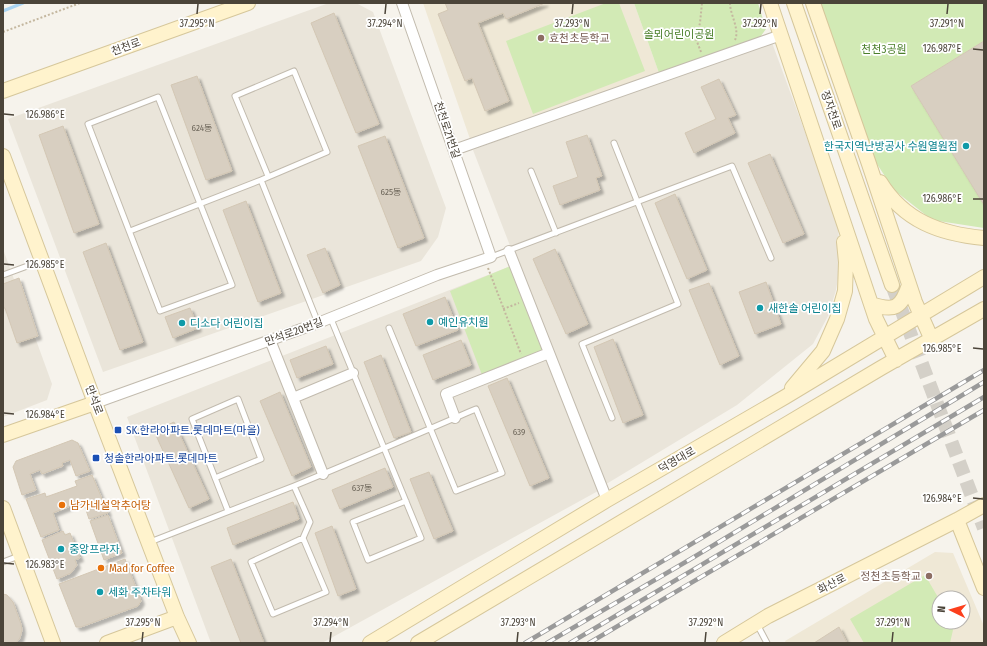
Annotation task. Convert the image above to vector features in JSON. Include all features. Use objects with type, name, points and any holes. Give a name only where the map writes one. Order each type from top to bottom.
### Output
[{"type":"street","name":"천천로","points":[[3,91],[248,3]]},
{"type":"street","name":"천천로21번길","points":[[402,3],[454,150],[488,258]]},
{"type":"street","points":[[770,3],[871,304],[884,337],[896,360]]},
{"type":"street","name":"정자천로","points":[[794,3],[892,285]]},
{"type":"street","points":[[813,3],[915,302],[932,340]]},
{"type":"street","points":[[454,150],[781,35]]},
{"type":"street","name":"만석로","points":[[3,156],[95,403],[189,643]]},
{"type":"street","points":[[869,164],[888,195],[906,211],[923,223],[961,236],[984,238]]},
{"type":"street","points":[[785,397],[823,351],[837,319],[845,291],[846,262],[841,214]]},
{"type":"street","points":[[510,251],[607,500]]},
{"type":"street","name":"만석로20번길","points":[[95,403],[330,319],[437,275],[488,258]]},
{"type":"street","name":"덕영대로","points":[[370,643],[607,500],[785,397],[984,277]]},
{"type":"street","points":[[871,304],[885,309],[895,307],[904,298],[909,285]]},
{"type":"street","points":[[418,643],[984,309]]},
{"type":"street","points":[[270,340],[323,474]]},
{"type":"street","points":[[455,418],[446,394],[549,353]]},
{"type":"street","points":[[293,398],[353,373]]},
{"type":"street","points":[[3,435],[95,403]]},
{"type":"street","name":"화산로","points":[[724,643],[757,623],[984,505]]},
{"type":"street","points":[[3,508],[53,643]]},
{"type":"street","points":[[957,520],[984,588]]},
{"type":"street","points":[[107,643],[178,617]]},
{"type":"lane","points":[[130,231],[260,180],[327,152],[294,72],[235,96],[268,176]]},
{"type":"lane","points":[[158,97],[232,285],[160,311],[130,231],[88,124],[158,97]]},
{"type":"lane","points":[[612,418],[582,344],[678,304],[614,143]]},
{"type":"lane","points":[[488,258],[510,251],[732,166],[771,258]]},
{"type":"lane","points":[[531,171],[556,233]]},
{"type":"lane","points":[[260,180],[318,323]]},
{"type":"lane","points":[[3,275],[42,260]]},
{"type":"lane","points":[[330,319],[353,373],[406,501],[421,538],[368,560],[353,522],[406,501]]},
{"type":"lane","points":[[149,543],[294,486],[430,429],[476,409],[502,473],[456,491],[430,429],[389,328]]},
{"type":"lane","points":[[215,478],[261,459],[238,399],[192,419],[215,478],[228,511]]},
{"type":"lane","points":[[294,486],[310,522],[303,538],[251,562],[273,614],[326,592],[303,538]]},
{"type":"lane","points":[[3,562],[20,556]]},
{"type":"lane","points":[[757,623],[767,643]]},
{"type":"path","points":[[3,32],[80,3]]},
{"type":"path","points":[[702,3],[700,23],[696,38],[704,58]]},
{"type":"path","points":[[730,3],[730,11],[737,35],[733,45]]},
{"type":"path","points":[[488,258],[503,308],[524,362]]},
{"type":"path","points":[[503,308],[528,299]]},
{"type":"shaded area","points":[[329,3],[356,3],[373,12],[446,208],[438,237],[421,261],[103,372],[8,119]]},
{"type":"shaded area","name":"효천초등학교","points":[[423,3],[634,3],[659,73],[470,139]]},
{"type":"shaded area","points":[[771,40],[837,219],[841,260],[836,290],[828,316],[813,344],[737,405],[603,486],[473,150]]},
{"type":"shaded area","points":[[3,249],[52,384],[47,400],[3,417]]},
{"type":"shaded area","points":[[513,265],[598,491],[322,643],[211,643],[127,417]]},
{"type":"shaded area","name":"정천초등학교","points":[[935,552],[953,553],[969,590],[931,590],[931,630],[971,630],[971,595],[984,626],[984,643],[786,643],[785,641]]},
{"type":"green space","points":[[606,3],[619,3],[645,71],[533,114],[506,41]]},
{"type":"green space","name":"솔뫼어린이공원","points":[[634,3],[758,3],[766,29],[758,40],[659,73]]},
{"type":"green space","name":"천천3공원","points":[[819,3],[984,3],[984,41],[911,86],[984,205],[984,228],[932,220],[894,190],[875,161]]},
{"type":"green space","points":[[513,265],[546,352],[482,375],[450,291]]},
{"type":"green space","points":[[925,575],[934,590],[931,590],[931,630],[953,630],[950,643],[864,643],[850,619]]},
{"type":"building","name":"효천초등학교","points":[[445,3],[545,3],[506,19],[503,13],[478,23],[509,101],[485,111],[472,78],[465,81],[438,14],[448,10]]},
{"type":"building","points":[[334,13],[379,124],[356,133],[311,23]]},
{"type":"building","name":"한국지역난방공사 수원열원점","points":[[984,41],[984,205],[911,86]]},
{"type":"building","points":[[197,76],[232,171],[206,180],[171,85]]},
{"type":"building","points":[[719,79],[736,115],[728,118],[735,133],[694,153],[685,133],[716,119],[701,87]]},
{"type":"building","points":[[63,126],[99,224],[74,233],[39,135]]},
{"type":"building","points":[[587,135],[602,176],[596,178],[600,190],[560,205],[553,186],[578,177],[566,142]]},
{"type":"building","points":[[385,136],[424,238],[398,248],[358,146]]},
{"type":"building","points":[[770,154],[804,234],[783,243],[748,163]]},
{"type":"building","points":[[675,194],[707,270],[687,279],[655,203]]},
{"type":"building","points":[[246,201],[281,293],[258,302],[223,210]]},
{"type":"building","points":[[106,243],[143,342],[120,350],[83,252]]},
{"type":"building","points":[[325,248],[340,285],[323,293],[307,255]]},
{"type":"building","points":[[555,249],[588,324],[566,334],[533,259]]},
{"type":"building","points":[[19,278],[38,336],[17,343],[5,308],[3,308],[3,284]]},
{"type":"building","name":"새한솔 어린이집","points":[[766,282],[781,324],[755,334],[739,292]]},
{"type":"building","points":[[709,283],[739,356],[720,365],[689,290]]},
{"type":"building","name":"예인유치원","points":[[445,297],[458,330],[416,346],[403,314]]},
{"type":"building","name":"디소다 어린이집","points":[[190,308],[198,328],[173,338],[165,317]]},
{"type":"building","points":[[613,339],[643,415],[623,423],[594,347]]},
{"type":"building","points":[[461,340],[471,365],[433,380],[423,355]]},
{"type":"building","points":[[326,346],[333,364],[297,378],[290,360]]},
{"type":"building","points":[[381,355],[411,432],[394,438],[364,362]]},
{"type":"building","points":[[507,378],[549,478],[530,486],[488,386]]},
{"type":"building","points":[[280,392],[311,467],[292,476],[260,401]]},
{"type":"building","points":[[174,422],[209,499],[189,508],[154,431]]},
{"type":"building","points":[[72,440],[78,443],[90,471],[76,476],[70,460],[62,463],[63,466],[42,474],[40,470],[30,474],[36,490],[22,495],[13,467],[16,461]]},
{"type":"building","points":[[385,468],[393,487],[340,509],[332,490]]},
{"type":"building","points":[[429,472],[453,531],[434,539],[410,479]]},
{"type":"building","points":[[92,475],[108,513],[89,519],[83,501],[53,513],[59,530],[41,537],[26,499],[45,493],[46,497],[77,486],[75,481]]},
{"type":"building","points":[[293,502],[299,519],[233,545],[227,528]]},
{"type":"building","points":[[108,515],[122,553],[104,560],[90,521]]},
{"type":"building","points":[[332,526],[356,589],[338,596],[315,533]]},
{"type":"building","name":"중앙프라자","points":[[63,531],[65,535],[70,533],[80,558],[75,560],[77,565],[71,573],[57,579],[42,540]]},
{"type":"building","name":"세화 주차타워","points":[[125,559],[141,601],[138,606],[81,627],[76,627],[59,584]]},
{"type":"building","points":[[231,559],[264,643],[241,643],[211,567]]},
{"type":"building","points":[[3,594],[7,595],[13,602],[21,624],[22,630],[20,638],[15,643],[3,643]]},
{"type":"building","points":[[839,627],[847,643],[814,643]]},
{"type":"waterway","points":[[3,11],[23,3]]},
{"type":"tunnel","points":[[892,285],[984,528]]},
{"type":"railway","points":[[525,643],[984,370]]},
{"type":"railway","points":[[547,643],[689,560],[984,382]]},
{"type":"railway","points":[[570,643],[984,397]]},
{"type":"railway","points":[[589,643],[984,410]]},
{"type":"place","name":"효천초등학교","points":[[541,38]]},
{"type":"place","name":"한국지역난방공사 수원열원점","points":[[966,146]]},
{"type":"place","name":"새한솔 어린이집","points":[[760,308]]},
{"type":"place","name":"예인유치원","points":[[430,322]]},
{"type":"place","name":"디소다 어린이집","points":[[182,323]]},
{"type":"place","name":"SK.한라아파트.롯데마트(마을)","points":[[118,430]]},
{"type":"place","name":"청솔한라아파트.롯데마트","points":[[96,458]]},
{"type":"place","name":"남가네설악추어탕","points":[[62,505]]},
{"type":"place","name":"중앙프라자","points":[[61,549]]},
{"type":"place","name":"Mad for Coffee","points":[[101,568]]},
{"type":"place","name":"정천초등학교","points":[[929,576]]},
{"type":"place","name":"세화 주차타워","points":[[100,592]]}]
